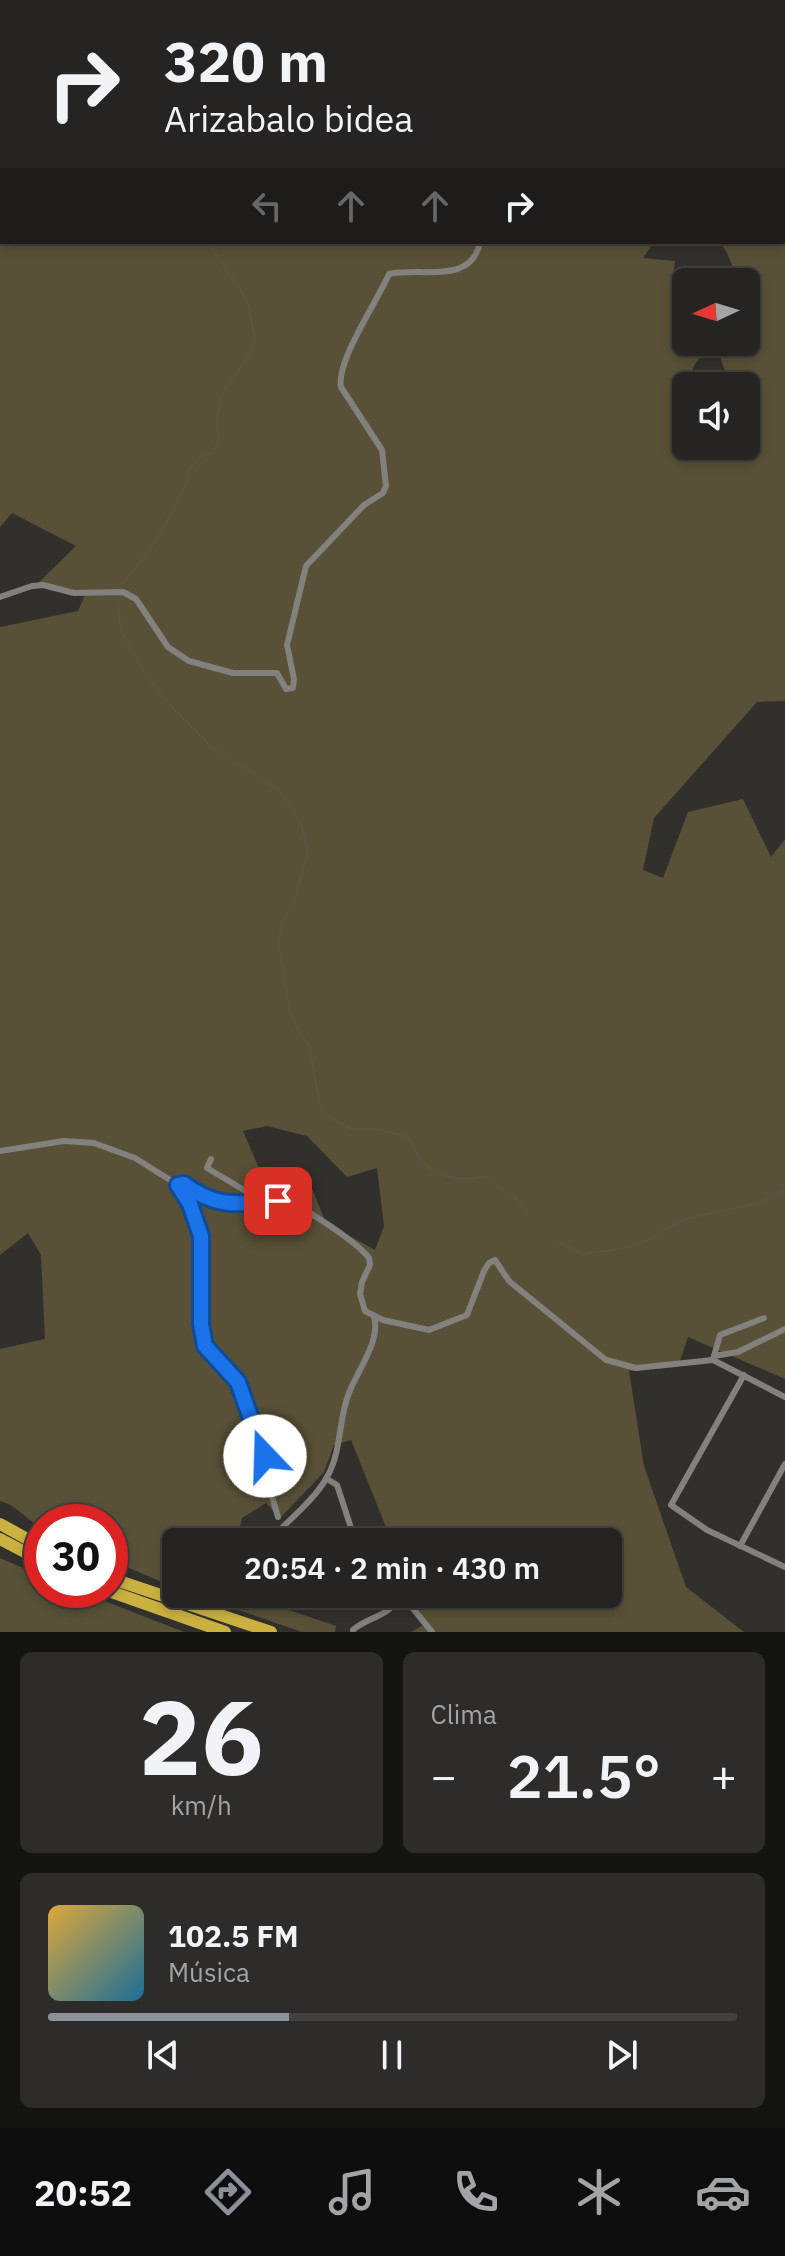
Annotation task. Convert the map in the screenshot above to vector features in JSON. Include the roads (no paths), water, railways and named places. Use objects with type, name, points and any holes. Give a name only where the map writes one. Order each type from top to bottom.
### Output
[{"type":"highway","points":[[0,1524],[24,1537]]},
{"type":"highway","points":[[0,1539],[24,1552]]},
{"type":"highway","points":[[128,1584],[271,1632]]},
{"type":"highway","points":[[128,1598],[225,1632]]},
{"type":"street","points":[[0,597],[43,585],[74,593],[109,591],[131,594],[158,636],[178,655],[233,673],[277,673],[286,689],[293,688],[287,645],[295,601],[306,566],[364,505],[383,493],[386,486],[382,450],[341,387],[341,375],[355,337],[389,274],[408,270],[460,269],[473,261],[479,244]]},
{"type":"street","points":[[0,1151],[55,1142],[94,1143],[135,1158],[178,1185],[190,1204],[201,1236],[201,1324],[205,1346],[238,1382],[264,1443],[268,1478],[278,1517]]},
{"type":"street","points":[[211,1159],[207,1168],[264,1202]]},
{"type":"street","points":[[178,1185],[184,1184],[199,1195],[232,1205],[285,1201],[360,1246],[370,1262],[362,1282],[362,1306],[374,1317],[429,1330],[461,1319],[470,1312],[484,1271],[495,1260],[509,1281],[606,1360],[636,1368],[738,1352],[785,1329]]},
{"type":"street","points":[[281,1528],[327,1479],[340,1438],[341,1419],[349,1393],[374,1336],[374,1317]]},
{"type":"street","points":[[714,1358],[720,1335],[764,1318]]},
{"type":"street","points":[[714,1358],[785,1397]]},
{"type":"street","points":[[744,1375],[670,1503],[674,1509],[707,1530],[785,1567]]},
{"type":"street","points":[[740,1546],[785,1464]]},
{"type":"street","points":[[327,1479],[337,1485],[351,1528]]},
{"type":"street","points":[[353,1630],[365,1620],[391,1608]]},
{"type":"street","points":[[413,1608],[432,1632]]},
{"type":"waterway","points":[[121,585],[147,554],[165,524],[187,483],[190,468],[202,456],[212,453],[218,443],[221,395],[255,341],[248,301],[209,244]]},
{"type":"waterway","points":[[118,603],[121,631],[147,677],[168,703],[212,747],[280,791],[301,822],[308,852],[294,903],[281,924],[279,945],[290,1012],[299,1033],[309,1044],[320,1107],[328,1117],[351,1129],[379,1129],[408,1137],[423,1163],[446,1176],[462,1179],[484,1176],[517,1199],[530,1218]]},
{"type":"waterway","points":[[557,1241],[583,1254],[624,1248],[649,1240],[689,1218],[756,1204],[785,1190]]}]
